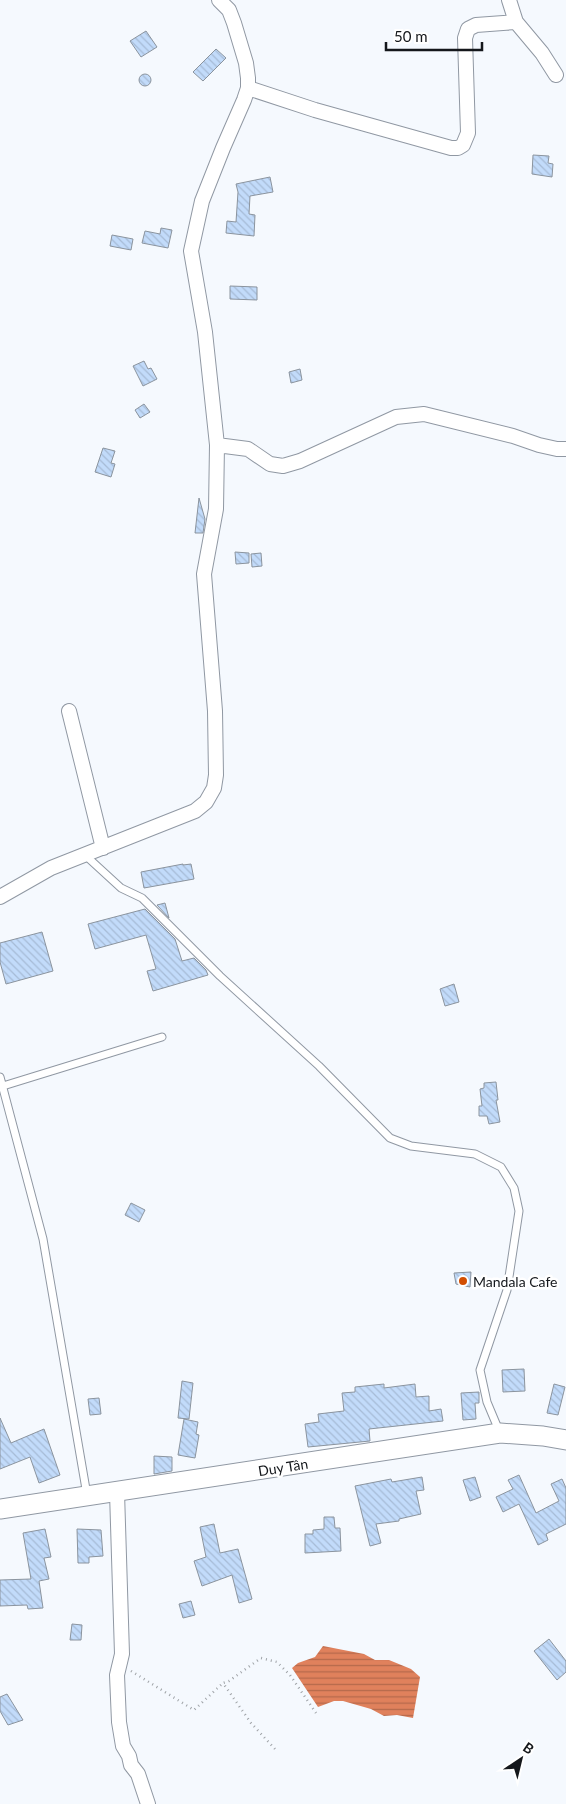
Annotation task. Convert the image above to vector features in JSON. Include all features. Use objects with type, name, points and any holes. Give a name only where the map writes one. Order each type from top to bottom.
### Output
[{"type":"street","points":[[0,897],[51,868],[195,811],[206,802],[214,788],[217,759],[204,574],[216,509],[217,445],[205,332],[191,262],[191,244],[202,201],[248,88],[246,63],[234,23],[228,10],[219,0]]},
{"type":"street","points":[[509,0],[516,22],[542,53],[556,75]]},
{"type":"street","points":[[248,88],[431,144],[458,148],[463,145],[468,133],[465,38],[468,29],[476,25],[516,22]]},
{"type":"street","points":[[217,445],[248,449],[270,464],[283,466],[308,457],[396,417],[424,414],[513,436],[538,445],[566,449]]},
{"type":"street","points":[[69,711],[103,848]]},
{"type":"street","name":"Duy Tân","points":[[0,1509],[500,1433],[543,1436],[566,1440]]},
{"type":"street","points":[[117,1492],[122,1654],[118,1675],[118,1713],[123,1746],[130,1765],[138,1774],[148,1804]]},
{"type":"lane","points":[[85,855],[121,888],[142,898],[220,976],[319,1066],[390,1138],[412,1146],[475,1154],[501,1167],[514,1188],[519,1211],[506,1290],[480,1370],[487,1402],[500,1433]]},
{"type":"lane","points":[[3,1086],[162,1037]]},
{"type":"lane","points":[[0,1077],[43,1239],[87,1495]]},
{"type":"path","points":[[120,1664],[194,1710],[223,1683],[229,1681],[262,1658],[277,1662],[290,1675],[316,1713]]},
{"type":"path","points":[[223,1683],[251,1723],[275,1749]]},
{"type":"shaded area","points":[[323,1646],[364,1654],[375,1660],[389,1660],[411,1669],[420,1677],[413,1718],[397,1715],[384,1716],[371,1709],[343,1701],[334,1701],[318,1707],[292,1668],[298,1663],[315,1657]]},
{"type":"building","points":[[146,31],[157,47],[141,57],[130,41]]},
{"type":"building","points":[[216,49],[226,58],[203,81],[193,72]]},
{"type":"building","points":[[147,74],[150,75],[150,85],[143,86],[140,85],[139,78],[140,75]]},
{"type":"building","points":[[533,155],[549,156],[548,163],[553,164],[552,177],[532,174]]},
{"type":"building","points":[[270,177],[273,192],[250,196],[249,214],[255,215],[254,236],[226,233],[227,221],[236,222],[238,192],[236,184]]},
{"type":"building","points":[[161,228],[172,230],[168,248],[142,243],[145,231],[160,234]]},
{"type":"building","points":[[112,235],[133,239],[131,250],[110,246]]},
{"type":"building","points":[[230,286],[257,287],[257,300],[230,299]]},
{"type":"building","points":[[144,361],[148,369],[151,368],[157,379],[143,386],[133,366]]},
{"type":"building","points":[[300,369],[302,380],[291,383],[289,372]]},
{"type":"building","points":[[144,404],[150,412],[140,418],[135,410]]},
{"type":"building","points":[[103,448],[115,451],[111,463],[115,464],[111,477],[95,472]]},
{"type":"building","points":[[199,498],[205,519],[203,533],[195,533]]},
{"type":"building","points":[[235,552],[249,553],[249,563],[236,564]]},
{"type":"building","points":[[261,553],[262,566],[252,567],[251,554]]},
{"type":"building","points":[[191,864],[194,879],[144,888],[141,872]]},
{"type":"building","points":[[165,903],[169,918],[157,905]]},
{"type":"building","points":[[145,909],[175,939],[182,961],[194,958],[206,970],[208,975],[153,991],[147,971],[156,969],[146,935],[95,949],[88,924]]},
{"type":"building","points":[[42,932],[53,971],[6,984],[0,962],[0,943]]},
{"type":"building","points":[[454,984],[459,1002],[445,1006],[440,989]]},
{"type":"building","points":[[496,1082],[498,1100],[496,1100],[500,1122],[489,1124],[487,1116],[479,1116],[479,1106],[482,1106],[480,1089],[484,1088],[484,1083]]},
{"type":"building","points":[[131,1203],[145,1210],[139,1222],[125,1215]]},
{"type":"building","points":[[471,1272],[470,1287],[456,1284],[454,1273]]},
{"type":"building","points":[[524,1369],[525,1391],[503,1392],[502,1370]]},
{"type":"building","points":[[182,1381],[193,1383],[189,1419],[178,1418]]},
{"type":"building","points":[[384,1384],[384,1388],[415,1384],[416,1397],[429,1396],[429,1411],[441,1409],[443,1421],[369,1429],[370,1441],[308,1447],[305,1424],[319,1422],[318,1414],[344,1411],[342,1393],[355,1392],[355,1387]]},
{"type":"building","points":[[554,1384],[565,1387],[558,1415],[547,1413]]},
{"type":"building","points":[[479,1392],[479,1403],[475,1403],[476,1419],[463,1420],[461,1393]]},
{"type":"building","points":[[99,1398],[101,1414],[90,1415],[88,1399]]},
{"type":"building","points":[[0,1418],[11,1443],[44,1429],[60,1475],[39,1483],[30,1457],[0,1469]]},
{"type":"building","points":[[184,1419],[198,1422],[196,1434],[199,1435],[195,1458],[178,1455]]},
{"type":"building","points":[[154,1456],[172,1457],[172,1471],[154,1474]]},
{"type":"building","points":[[519,1475],[536,1513],[559,1501],[551,1484],[562,1479],[566,1488],[566,1524],[546,1534],[548,1540],[538,1545],[519,1504],[503,1512],[496,1497],[513,1489],[508,1480]]},
{"type":"building","points":[[422,1477],[424,1490],[416,1491],[421,1514],[399,1519],[399,1521],[376,1524],[381,1543],[370,1546],[355,1486],[391,1479],[392,1482]]},
{"type":"building","points":[[475,1477],[481,1497],[470,1501],[463,1480]]},
{"type":"building","points":[[324,1517],[334,1517],[335,1528],[340,1528],[341,1551],[305,1553],[305,1534],[313,1534],[313,1530],[324,1529]]},
{"type":"building","points":[[214,1524],[220,1553],[238,1549],[252,1599],[239,1603],[232,1575],[202,1586],[194,1561],[206,1557],[200,1527]]},
{"type":"building","points":[[45,1529],[51,1557],[44,1558],[49,1579],[39,1581],[43,1608],[28,1609],[27,1605],[0,1606],[0,1580],[31,1579],[23,1533]]},
{"type":"building","points":[[77,1529],[101,1530],[103,1556],[89,1557],[89,1563],[78,1563]]},
{"type":"building","points":[[191,1601],[195,1615],[183,1618],[179,1604]]},
{"type":"building","points":[[72,1624],[82,1625],[81,1640],[70,1640]]},
{"type":"building","points":[[549,1639],[566,1661],[566,1672],[557,1680],[534,1651]]},
{"type":"building","points":[[7,1694],[23,1720],[8,1725],[0,1711],[0,1697]]},
{"type":"place","name":"Mandala Cafe","points":[[463,1281]]}]
